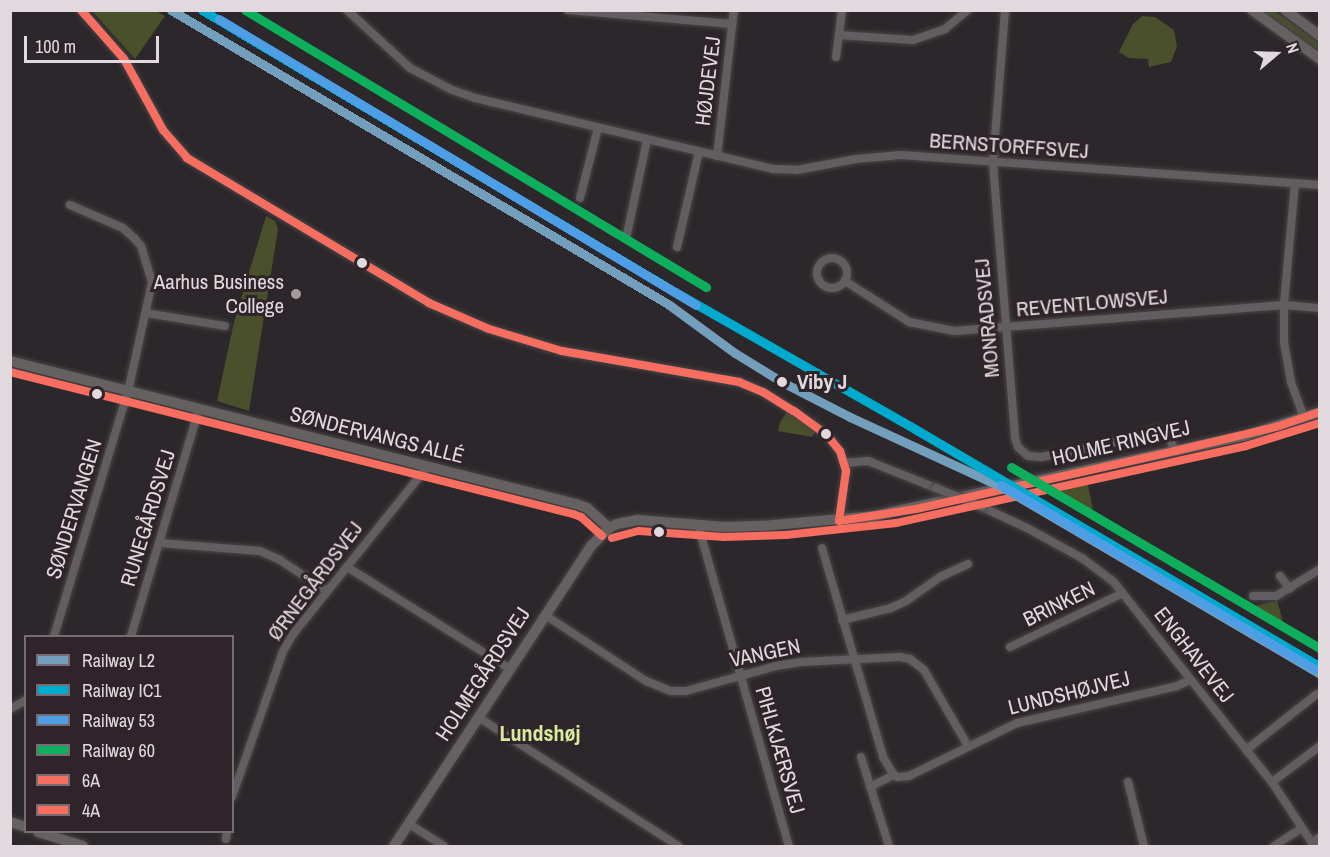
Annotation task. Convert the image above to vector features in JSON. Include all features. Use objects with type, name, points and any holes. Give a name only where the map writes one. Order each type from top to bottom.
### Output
[{"type":"street","points":[[81,10],[124,59],[163,130],[178,149],[197,166],[429,303],[489,329],[562,351],[751,386],[826,434],[837,446],[846,471],[839,521]]},
{"type":"street","name":"BERNSTORFFSVEJ","points":[[347,10],[411,68],[452,90],[598,128],[772,169],[797,170],[856,159],[901,155],[1320,185]]},
{"type":"street","points":[[568,10],[732,24]]},
{"type":"street","name":"HØJDEVEJ","points":[[717,156],[734,10]]},
{"type":"street","points":[[836,57],[842,10]]},
{"type":"street","points":[[839,35],[913,40],[945,29],[968,10]]},
{"type":"street","name":"MONRADSVEJ","points":[[1005,10],[993,163],[1015,438],[1022,453],[1041,457],[1105,445],[1153,430],[1166,434],[1175,451]]},
{"type":"street","points":[[1252,10],[1320,59]]},
{"type":"street","points":[[1285,10],[1320,36]]},
{"type":"street","points":[[580,198],[598,128]]},
{"type":"street","points":[[627,234],[647,140]]},
{"type":"street","points":[[677,247],[699,152]]},
{"type":"street","points":[[1295,183],[1284,305],[1284,342],[1287,363],[1304,418]]},
{"type":"street","points":[[70,205],[123,228],[141,246],[152,282],[128,391]]},
{"type":"street","name":"REVENTLOWSVEJ","points":[[845,281],[909,322],[954,331],[1284,305],[1320,308]]},
{"type":"street","points":[[146,313],[225,326]]},
{"type":"street","name":"SØNDERVANGS ALLÉ","points":[[10,361],[426,468],[576,504],[593,512],[609,528]]},
{"type":"street","name":"SØNDERVANGEN","points":[[54,635],[128,391]]},
{"type":"street","name":"RUNEGÅRDSVEJ","points":[[131,635],[199,410]]},
{"type":"street","name":"HOLME RINGVEJ","points":[[609,528],[638,519],[698,525],[762,526],[839,521],[916,509],[1244,436],[1320,412]]},
{"type":"street","name":"ENGHAVEVEJ","points":[[844,463],[868,461],[982,507],[1082,558],[1106,575],[1123,593],[1272,782],[1313,844]]},
{"type":"street","name":"ØRNEGÅRDSVEJ","points":[[234,791],[283,651],[327,591],[426,468]]},
{"type":"street","name":"PIHLKJÆRSVEJ","points":[[698,525],[789,846]]},
{"type":"street","name":"HOLMEGÅRDSVEJ","points":[[394,846],[591,546],[609,528]]},
{"type":"street","points":[[159,543],[260,552],[280,560],[327,591]]},
{"type":"street","points":[[822,548],[852,658],[883,757],[894,775]]},
{"type":"street","points":[[842,620],[891,608],[906,601],[940,577],[968,564]]},
{"type":"street","points":[[347,567],[510,669]]},
{"type":"street","points":[[1253,596],[1276,596],[1320,570]]},
{"type":"street","points":[[1280,576],[1290,589]]},
{"type":"street","name":"BRINKEN","points":[[1010,647],[1123,593]]},
{"type":"street","name":"VANGEN","points":[[545,615],[659,688],[686,691],[740,675],[800,662],[900,657],[918,663],[924,670],[968,746]]},
{"type":"street","name":"LUNDSHØJVEJ","points":[[870,787],[894,775],[909,776],[968,746],[1028,720],[1177,686],[1190,680]]},
{"type":"street","points":[[1246,750],[1317,694]]},
{"type":"street","points":[[10,709],[24,701]]},
{"type":"street","points":[[478,717],[678,846]]},
{"type":"street","points":[[1272,782],[1320,746]]},
{"type":"street","points":[[861,757],[890,846]]},
{"type":"street","points":[[1128,782],[1144,846]]},
{"type":"street","points":[[409,824],[444,846]]},
{"type":"street","points":[[1274,846],[1302,828]]},
{"type":"street","points":[[45,833],[82,846]]},
{"type":"street","points":[[1313,844],[1320,837]]},
{"type":"green space","points":[[92,11],[156,11],[165,16],[135,59]]},
{"type":"green space","points":[[1263,11],[1275,11],[1319,43],[1319,51]]},
{"type":"green space","points":[[1142,16],[1155,17],[1174,30],[1177,46],[1171,62],[1149,67],[1148,59],[1129,58],[1119,52],[1133,24]]},
{"type":"green space","points":[[266,216],[275,221],[278,229],[249,411],[217,401],[234,322]]},
{"type":"green space","points":[[787,412],[816,431],[812,437],[778,431],[780,422]]},
{"type":"green space","points":[[1087,480],[1095,520],[1047,493],[1054,486]]},
{"type":"green space","points":[[1277,600],[1285,630],[1248,608]]},
{"type":"rail line","name":"L2","points":[[171,10],[668,304],[735,353],[782,382],[850,417],[1000,486],[1320,674]]},
{"type":"rail line","name":"IC1","points":[[202,10],[675,292],[915,429],[1320,667]]},
{"type":"rail line","name":"60","points":[[245,10],[706,287]]},
{"type":"rail line","name":"53","points":[[219,19],[696,305]]},
{"type":"rail line","name":"60","points":[[1011,467],[1320,648]]},
{"type":"rail line","name":"53","points":[[1001,485],[1315,669]]},
{"type":"transit line","name":"6A","points":[[81,10],[124,59],[163,130],[187,158],[429,303],[489,329],[562,351],[739,382],[763,392],[794,411],[826,434],[840,451],[846,471],[839,521]]},
{"type":"transit line","name":"4A","points":[[10,372],[573,514],[581,517],[602,536]]},
{"type":"transit line","name":"6A","points":[[839,521],[916,509],[1175,451],[1279,426],[1320,412]]},
{"type":"transit line","name":"4A","points":[[612,538],[639,531],[724,537],[786,535],[896,523],[1246,446],[1320,423]]},
{"type":"place","name":"Aarhus Business College","points":[[296,294]]},
{"type":"place","name":"Viby J","points":[[782,382]]},
{"type":"district","name":"Lundshøj","points":[[540,734]]}]
